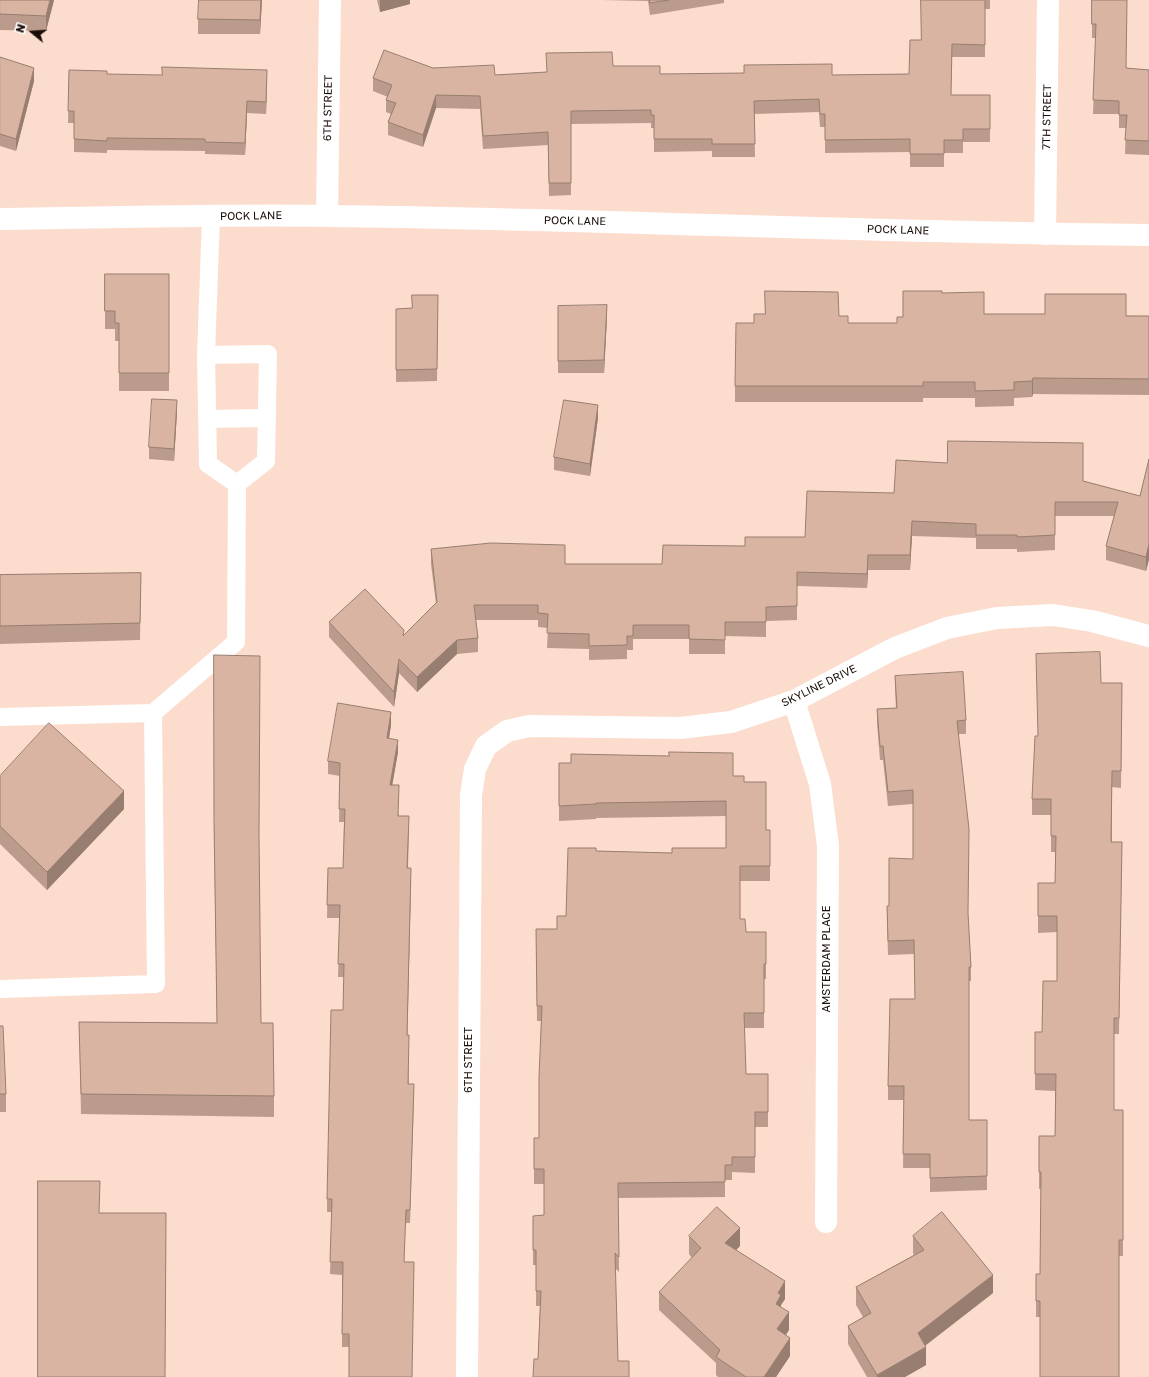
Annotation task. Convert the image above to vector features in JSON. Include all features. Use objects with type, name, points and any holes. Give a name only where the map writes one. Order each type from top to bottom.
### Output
[{"type":"street","name":"6TH STREET","points":[[327,216],[330,0]]},
{"type":"street","name":"7TH STREET","points":[[1045,234],[1048,0]]},
{"type":"street","name":"POCK LANE","points":[[0,219],[327,216],[732,224],[1045,234],[1149,235]]},
{"type":"street","name":"SKYLINE DRIVE","points":[[486,746],[507,731],[529,726],[680,728],[731,722],[794,701],[896,648],[947,628],[997,618],[1053,615],[1092,621],[1149,636]]},
{"type":"street","name":"AMSTERDAM PLACE","points":[[794,701],[820,784],[828,846],[826,1222]]},
{"type":"street","name":"6TH STREET","points":[[467,1377],[471,795],[475,769],[486,746]]},
{"type":"lane","points":[[211,217],[206,355],[208,464],[237,484]]},
{"type":"lane","points":[[206,355],[268,354],[266,461],[237,484]]},
{"type":"lane","points":[[207,419],[267,418]]},
{"type":"lane","points":[[0,717],[153,713],[236,642],[237,484]]},
{"type":"lane","points":[[0,989],[156,984],[153,713]]},
{"type":"building","points":[[0,0],[50,0],[46,16],[0,14]]},
{"type":"building","points":[[199,0],[261,0],[260,20],[198,19]]},
{"type":"building","points":[[650,0],[669,0],[650,3]]},
{"type":"building","points":[[921,0],[985,0],[985,45],[952,44],[951,95],[990,95],[990,129],[963,129],[963,140],[944,140],[944,154],[910,154],[910,139],[825,140],[825,114],[820,114],[819,99],[754,101],[755,144],[712,144],[712,139],[654,139],[654,115],[651,115],[651,110],[571,111],[571,183],[549,183],[548,132],[483,136],[480,96],[436,95],[423,135],[388,122],[396,103],[386,100],[392,85],[373,78],[384,50],[433,68],[494,65],[495,75],[547,72],[546,53],[612,52],[613,66],[660,66],[660,74],[744,73],[744,65],[832,64],[832,75],[909,74],[910,40],[921,40]]},
{"type":"building","points":[[1092,0],[1127,0],[1126,68],[1149,70],[1149,141],[1125,140],[1127,115],[1119,115],[1119,101],[1093,100],[1096,24],[1092,24]]},
{"type":"building","points":[[0,57],[34,68],[16,139],[0,134]]},
{"type":"building","points":[[162,67],[267,70],[266,102],[247,101],[245,143],[205,142],[205,139],[107,138],[107,141],[74,139],[74,111],[68,111],[69,70],[107,71],[107,74],[162,75]]},
{"type":"building","points":[[105,274],[169,274],[169,373],[119,373],[119,323],[115,323],[115,311],[105,311]]},
{"type":"building","points":[[765,291],[838,292],[839,316],[848,316],[848,323],[897,323],[897,317],[903,317],[903,291],[942,291],[942,293],[984,292],[984,314],[1045,314],[1045,294],[1126,294],[1126,316],[1149,316],[1149,379],[1033,378],[1032,381],[1014,382],[1014,390],[975,391],[975,382],[923,382],[923,386],[735,386],[736,323],[754,323],[754,314],[765,314]]},
{"type":"building","points":[[412,295],[438,295],[437,369],[396,370],[396,309],[412,308]]},
{"type":"building","points":[[607,305],[604,360],[558,361],[558,306]]},
{"type":"building","points":[[152,399],[177,400],[174,449],[149,447]]},
{"type":"building","points":[[564,400],[598,405],[590,464],[554,457]]},
{"type":"building","points":[[948,441],[1083,443],[1083,481],[1140,496],[1149,459],[1149,544],[1146,557],[1106,546],[1118,502],[1055,502],[1055,535],[1017,537],[1017,535],[976,535],[976,524],[912,521],[910,555],[868,555],[867,574],[797,572],[797,606],[766,607],[766,622],[725,622],[725,640],[689,639],[689,625],[633,625],[633,636],[627,636],[627,645],[589,646],[589,634],[547,633],[548,614],[538,613],[538,605],[474,605],[478,638],[457,640],[417,677],[399,659],[394,692],[329,622],[365,589],[404,630],[403,636],[437,602],[431,549],[491,543],[565,545],[565,564],[662,564],[663,545],[745,546],[745,537],[805,537],[807,491],[894,493],[896,460],[947,463]]},
{"type":"building","points":[[141,573],[140,623],[0,626],[0,575]]},
{"type":"building","points":[[1100,652],[1101,683],[1122,683],[1121,771],[1112,771],[1111,842],[1122,842],[1119,1018],[1114,1018],[1114,1110],[1123,1110],[1123,1240],[1119,1240],[1119,1377],[1040,1377],[1040,1301],[1036,1301],[1036,1274],[1040,1274],[1041,1172],[1039,1172],[1039,1136],[1055,1136],[1056,1074],[1035,1074],[1035,1032],[1042,1032],[1043,981],[1057,981],[1057,916],[1038,916],[1038,883],[1055,883],[1056,836],[1051,836],[1051,799],[1032,799],[1035,736],[1038,736],[1036,654]]},
{"type":"building","points":[[214,655],[260,656],[259,835],[261,1023],[273,1023],[274,1096],[81,1094],[79,1022],[217,1023],[214,819]]},
{"type":"building","points":[[963,672],[966,720],[957,721],[969,829],[968,913],[971,967],[969,967],[969,1120],[987,1120],[987,1176],[930,1178],[930,1154],[903,1154],[904,1086],[888,1086],[890,999],[915,999],[914,940],[888,941],[887,906],[889,906],[889,858],[913,859],[913,790],[888,792],[883,746],[880,746],[877,709],[897,708],[895,676]]},
{"type":"building","points":[[338,703],[391,712],[387,738],[398,740],[390,785],[399,785],[398,816],[409,816],[407,868],[411,868],[407,1035],[409,1035],[408,1084],[414,1084],[410,1210],[406,1210],[404,1262],[414,1262],[412,1377],[349,1377],[349,1334],[342,1334],[343,1262],[330,1262],[332,1199],[327,1199],[331,1010],[343,1010],[344,964],[338,964],[340,905],[327,905],[328,868],[343,868],[345,809],[339,809],[340,763],[328,761]]},
{"type":"building","points":[[49,723],[124,791],[47,872],[0,826],[0,776]]},
{"type":"building","points":[[669,752],[733,753],[733,776],[744,776],[744,782],[766,782],[766,830],[770,830],[770,866],[740,866],[740,919],[745,919],[746,932],[766,932],[766,964],[764,964],[764,1013],[744,1013],[746,1074],[768,1074],[768,1112],[755,1112],[755,1157],[732,1157],[732,1165],[725,1165],[725,1182],[618,1183],[619,1257],[615,1253],[618,1361],[629,1361],[629,1377],[533,1377],[534,1359],[538,1359],[541,1291],[536,1291],[536,1250],[533,1250],[533,1216],[544,1215],[544,1169],[534,1169],[534,1138],[539,1138],[539,1077],[542,1006],[537,1006],[536,929],[557,929],[557,916],[566,916],[568,848],[596,848],[596,851],[672,853],[672,848],[726,848],[726,801],[596,803],[559,806],[559,763],[571,763],[571,754],[669,756]]},
{"type":"building","points":[[0,1026],[3,1026],[6,1094],[0,1094]]},
{"type":"building","points":[[38,1181],[100,1181],[99,1213],[166,1213],[165,1377],[38,1377]]},
{"type":"building","points":[[717,1207],[740,1228],[725,1243],[785,1281],[778,1293],[781,1295],[776,1304],[789,1312],[777,1329],[790,1338],[764,1377],[746,1377],[716,1357],[720,1350],[659,1292],[701,1248],[689,1236]]},
{"type":"building","points":[[942,1212],[993,1275],[918,1333],[926,1347],[877,1375],[848,1326],[871,1313],[856,1287],[924,1250],[913,1236]]}]
